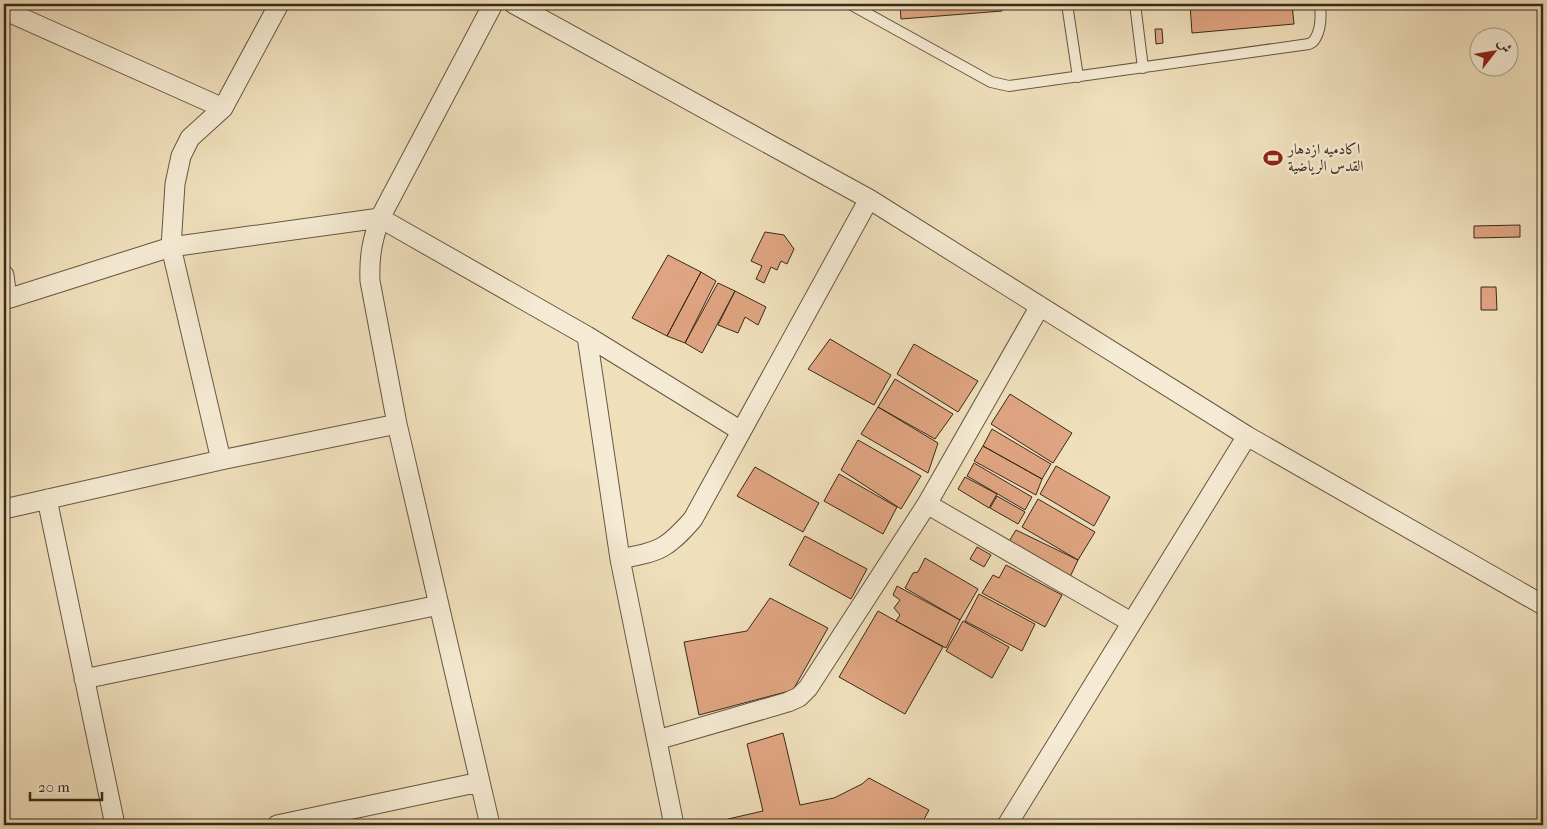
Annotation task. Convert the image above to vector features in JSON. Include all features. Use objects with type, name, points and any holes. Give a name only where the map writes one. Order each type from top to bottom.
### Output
[{"type":"street","points":[[221,460],[171,247],[175,184],[181,156],[190,138],[223,108],[279,4]]},
{"type":"street","points":[[490,825],[397,424],[370,281],[370,252],[380,218],[494,4]]},
{"type":"street","points":[[514,4],[869,199],[1248,436],[1543,605]]},
{"type":"street","points":[[4,10],[223,108]]},
{"type":"street","points":[[620,559],[652,552],[667,546],[693,519],[869,199]]},
{"type":"street","points":[[4,275],[6,300],[171,247],[380,218],[587,336],[741,431]]},
{"type":"street","points":[[657,740],[788,702],[799,697],[808,688],[927,504],[1040,306]]},
{"type":"street","points":[[587,336],[620,559],[674,825]]},
{"type":"street","points":[[4,509],[221,460],[397,424]]},
{"type":"street","points":[[1007,825],[1131,622],[1248,436]]},
{"type":"street","points":[[47,499],[115,825]]},
{"type":"street","points":[[927,504],[1131,622]]},
{"type":"street","points":[[84,679],[439,605]]},
{"type":"street","points":[[277,825],[480,782]]},
{"type":"lane","points":[[850,4],[867,9],[991,82],[1008,86],[1309,44],[1316,39],[1321,13],[1320,4]]},
{"type":"lane","points":[[1067,4],[1078,77]]},
{"type":"lane","points":[[1135,4],[1143,68]]},
{"type":"building","points":[[900,4],[1002,4],[1002,11],[901,19]]},
{"type":"building","points":[[1190,4],[1292,4],[1294,24],[1192,33]]},
{"type":"building","points":[[1155,29],[1162,29],[1163,43],[1156,44]]},
{"type":"building","points":[[1520,225],[1520,237],[1474,238],[1474,226]]},
{"type":"building","points":[[765,232],[784,235],[794,249],[787,264],[781,261],[777,270],[771,267],[764,283],[756,279],[762,266],[751,261]]},
{"type":"building","points":[[668,255],[701,272],[667,336],[632,318]]},
{"type":"building","points":[[701,272],[716,281],[685,343],[667,336]]},
{"type":"building","points":[[718,283],[735,291],[702,353],[685,343]]},
{"type":"building","points":[[1481,287],[1496,287],[1497,310],[1481,310]]},
{"type":"building","points":[[735,291],[766,307],[758,325],[745,317],[738,333],[718,325]]},
{"type":"building","points":[[830,339],[891,375],[874,405],[808,369]]},
{"type":"building","points":[[914,344],[978,381],[958,412],[897,374]]},
{"type":"building","points":[[895,379],[953,414],[935,439],[878,407]]},
{"type":"building","points":[[1010,394],[1072,433],[1053,463],[991,424]]},
{"type":"building","points":[[878,407],[938,443],[928,473],[861,434]]},
{"type":"building","points":[[992,429],[1051,464],[1042,479],[983,446]]},
{"type":"building","points":[[858,440],[921,476],[901,509],[841,470]]},
{"type":"building","points":[[983,446],[1042,479],[1036,495],[974,461]]},
{"type":"building","points":[[974,463],[1032,497],[1025,510],[967,476]]},
{"type":"building","points":[[1056,466],[1110,497],[1094,526],[1040,494]]},
{"type":"building","points":[[755,467],[819,503],[803,532],[737,496]]},
{"type":"building","points":[[839,474],[897,507],[883,534],[824,501]]},
{"type":"building","points":[[965,477],[997,494],[989,508],[958,489]]},
{"type":"building","points":[[997,496],[1025,512],[1018,524],[990,508]]},
{"type":"building","points":[[1038,499],[1095,532],[1078,560],[1022,527]]},
{"type":"building","points":[[1016,530],[1078,560],[1070,577],[1008,543]]},
{"type":"building","points":[[805,536],[867,569],[851,599],[789,565]]},
{"type":"building","points":[[977,547],[991,555],[984,567],[970,559]]},
{"type":"building","points":[[925,558],[978,589],[960,620],[905,588],[913,573],[918,572]]},
{"type":"building","points":[[1006,565],[1062,595],[1045,627],[982,593],[993,575],[999,578]]},
{"type":"building","points":[[897,586],[960,620],[946,648],[896,621],[900,615],[894,608],[900,600],[893,595]]},
{"type":"building","points":[[979,594],[1035,624],[1022,651],[965,621]]},
{"type":"building","points":[[770,598],[828,628],[793,690],[699,715],[684,642],[747,631]]},
{"type":"building","points":[[878,611],[943,647],[905,714],[839,677]]},
{"type":"building","points":[[963,621],[1009,647],[992,678],[946,651]]},
{"type":"building","points":[[783,733],[800,805],[834,798],[862,784],[869,778],[929,810],[922,823],[926,825],[729,825],[728,819],[763,811],[747,744]]},
{"type":"place","name":"اكادميه ازدهار القدس الرياضية","points":[[1273,158]]}]
